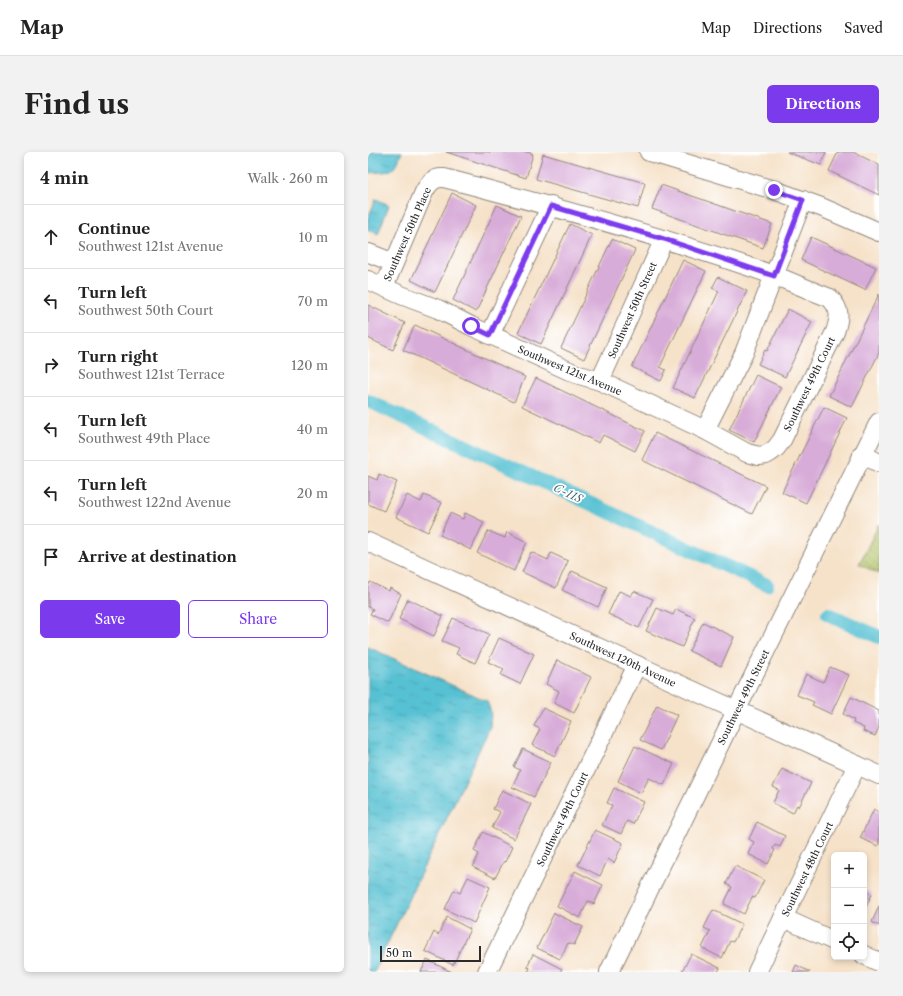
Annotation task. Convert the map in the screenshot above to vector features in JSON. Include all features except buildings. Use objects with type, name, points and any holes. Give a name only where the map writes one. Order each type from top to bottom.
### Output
[{"type":"street","points":[[648,152],[803,200],[879,232]]},
{"type":"street","name":"Southwest 50th Place","points":[[376,284],[394,263],[424,192],[432,181],[441,177],[551,206]]},
{"type":"street","points":[[705,430],[744,353],[803,200]]},
{"type":"street","points":[[490,335],[551,206],[664,239],[774,276]]},
{"type":"street","name":"Southwest 50th Street","points":[[600,381],[664,239]]},
{"type":"street","points":[[369,253],[394,263]]},
{"type":"street","name":"Southwest 49th Court","points":[[771,452],[782,440],[834,332],[838,321],[839,312],[836,305],[830,298],[774,276]]},
{"type":"street","name":"Southwest 121st Avenue","points":[[376,284],[438,309],[490,335],[576,374],[600,381],[705,430],[747,453],[759,456],[766,455],[771,452]]},
{"type":"street","name":"Southwest 49th Street","points":[[609,972],[879,422]]},
{"type":"street","points":[[862,454],[879,462]]},
{"type":"street","name":"Southwest 120th Avenue","points":[[368,542],[879,775]]},
{"type":"street","name":"Southwest 49th Court","points":[[487,972],[637,665]]},
{"type":"street","name":"Southwest 48th Court","points":[[757,972],[857,765]]},
{"type":"street","points":[[783,918],[831,940]]},
{"type":"street","points":[[867,956],[879,962]]},
{"type":"green space","points":[[879,524],[879,574],[859,564]]},
{"type":"water","points":[[368,152],[402,152],[394,168],[391,170],[368,173]]},
{"type":"water","points":[[376,199],[389,205],[378,234],[368,230],[368,218]]},
{"type":"water","points":[[368,647],[487,701],[491,712],[490,727],[374,972],[368,972]]},
{"type":"waterway","name":"C-11S","points":[[368,401],[767,585]]},
{"type":"waterway","name":"C-11S","points":[[828,614],[879,637]]},
{"type":"route","points":[[471,326],[490,335],[551,206],[664,239],[774,276],[803,200],[774,190]]}]
